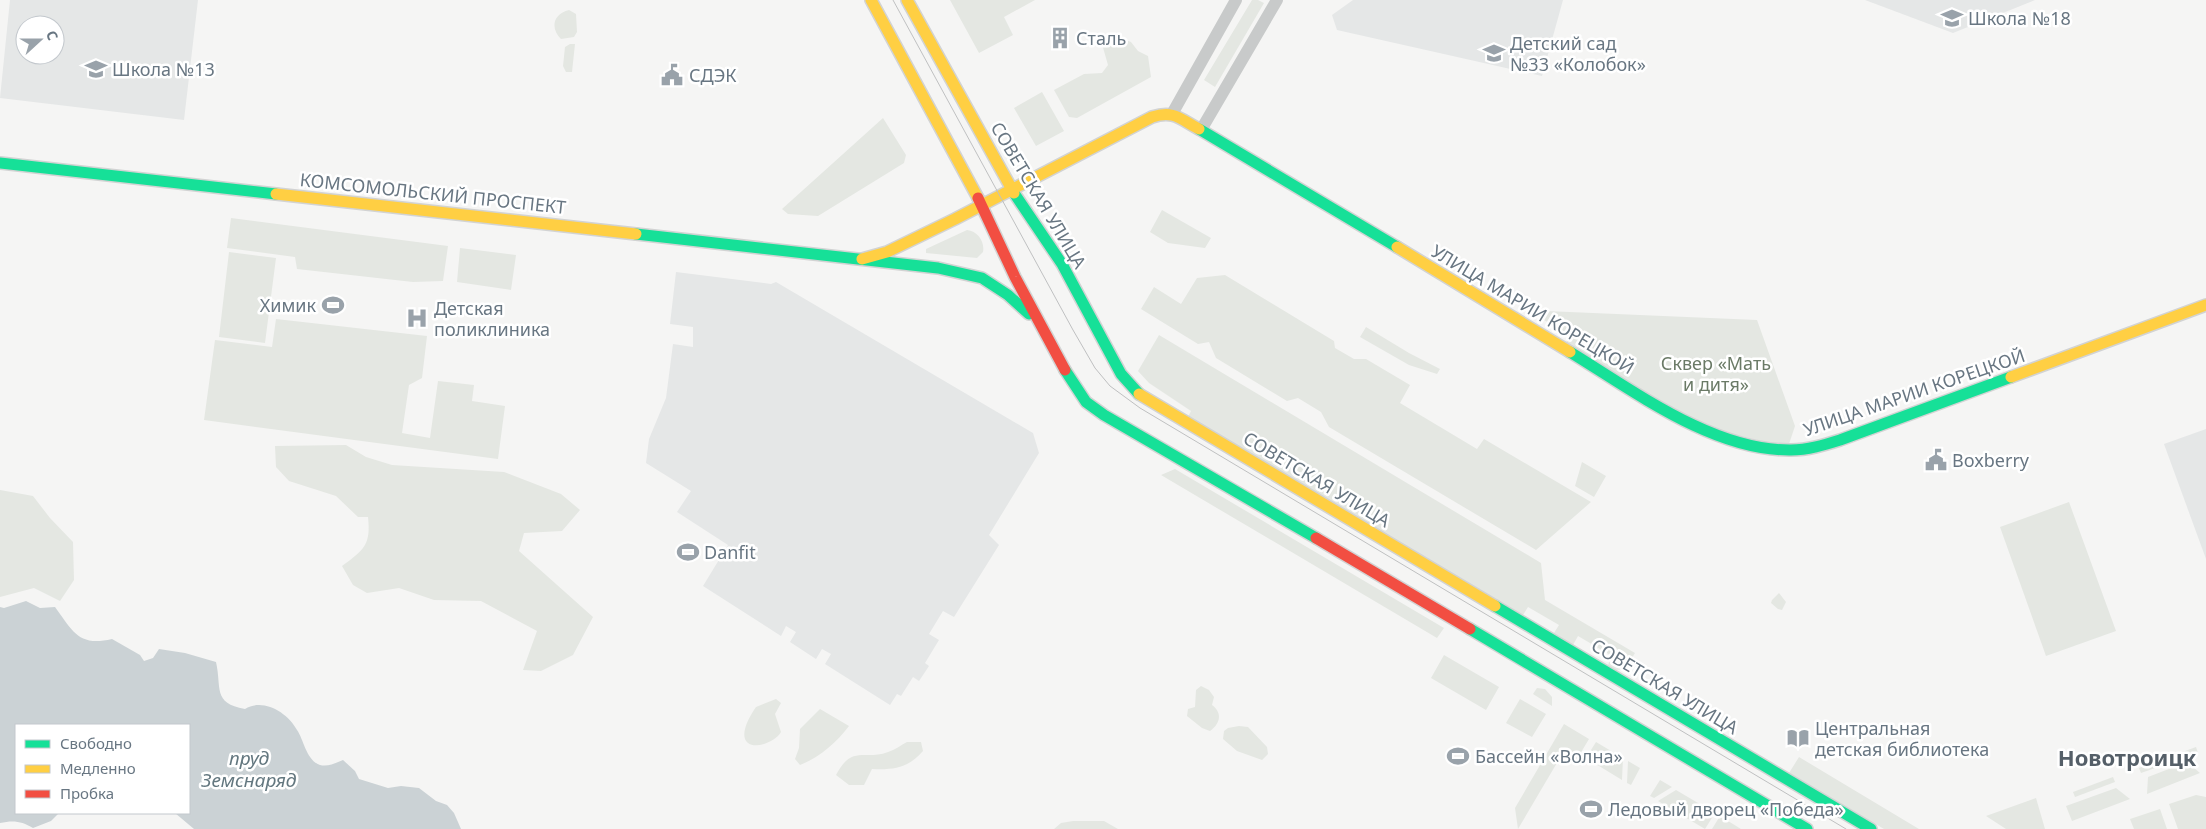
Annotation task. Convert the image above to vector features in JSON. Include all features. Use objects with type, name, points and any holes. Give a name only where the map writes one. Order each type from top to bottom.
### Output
[{"type":"main road","points":[[871,0],[982,205],[1015,277],[1074,386],[1086,402],[1104,415],[1807,829]]},
{"type":"main road","name":"СОВЕТСКАЯ УЛИЦА","points":[[907,0],[1012,190],[1062,264],[1121,374],[1137,393],[1871,829]]},
{"type":"main road","points":[[1012,190],[1152,117],[1165,113],[1172,114]]},
{"type":"main road","name":"УЛИЦА МАРИИ КОРЕЦКОЙ","points":[[1172,114],[1696,428],[1733,441],[1749,444],[1799,451],[1825,445],[2206,305]]},
{"type":"main road","name":"КОМСОМОЛЬСКИЙ ПРОСПЕКТ","points":[[0,163],[938,268],[982,278],[1008,295],[1040,323]]},
{"type":"main road","name":"КОМСОМОЛЬСКИЙ ПРОСПЕКТ","points":[[862,259],[886,252],[1012,190]]},
{"type":"street","points":[[1172,114],[1236,0]]},
{"type":"street","points":[[1201,130],[1277,0]]},
{"type":"shaded area","name":"Школа №13","points":[[10,0],[198,0],[184,120],[0,98]]},
{"type":"shaded area","name":"Детский сад №33 «Колобок»","points":[[1353,0],[1563,0],[1542,76],[1337,30],[1332,15]]},
{"type":"shaded area","name":"Школа №18","points":[[1865,0],[2035,0],[1953,33]]},
{"type":"shaded area","points":[[676,272],[771,284],[776,282],[1033,433],[1039,453],[989,535],[999,545],[954,617],[943,611],[929,634],[939,640],[925,663],[929,666],[919,681],[913,677],[901,696],[897,694],[890,705],[825,664],[831,654],[822,649],[816,659],[790,642],[796,632],[786,626],[781,636],[703,586],[728,545],[677,512],[691,491],[646,463],[649,439],[666,398],[673,344],[693,347],[693,327],[670,324]]},
{"type":"shaded area","points":[[2206,429],[2206,559],[2164,444]]},
{"type":"green space","points":[[950,0],[1035,0],[1004,17],[1013,35],[979,53]]},
{"type":"green space","points":[[1252,0],[1264,3],[1215,87],[1204,80]]},
{"type":"green space","points":[[569,10],[576,14],[577,32],[574,37],[561,39],[555,30],[555,22],[559,15]]},
{"type":"green space","points":[[1118,37],[1131,42],[1138,51],[1148,56],[1151,77],[1077,118],[1069,117],[1054,90],[1084,74],[1102,73],[1108,65],[1102,44]]},
{"type":"green space","points":[[575,44],[572,72],[566,72],[563,66],[565,47]]},
{"type":"green space","points":[[1042,92],[1064,131],[1036,146],[1014,108]]},
{"type":"green space","points":[[883,118],[906,155],[904,163],[818,216],[788,214],[782,209]]},
{"type":"green space","points":[[1162,210],[1211,238],[1205,248],[1168,243],[1150,232]]},
{"type":"green space","points":[[231,218],[448,246],[443,281],[413,282],[297,269],[295,257],[227,248]]},
{"type":"green space","points":[[967,230],[974,232],[982,241],[983,252],[977,258],[926,253],[926,249]]},
{"type":"green space","points":[[460,248],[516,255],[511,290],[457,282]]},
{"type":"green space","points":[[229,252],[276,258],[265,343],[219,337]]},
{"type":"green space","points":[[1225,275],[1334,341],[1335,348],[1354,359],[1366,359],[1410,385],[1400,403],[1477,449],[1484,439],[1591,502],[1536,550],[1329,427],[1321,412],[1298,398],[1287,401],[1216,358],[1209,342],[1198,344],[1141,309],[1154,287],[1181,304],[1197,278]]},
{"type":"green space","name":"Сквер «Мать и дитя»","points":[[1546,311],[1757,320],[1795,426],[1788,447],[1698,426],[1565,344],[1570,336],[1541,318]]},
{"type":"green space","points":[[276,319],[427,336],[422,378],[409,385],[402,433],[430,438],[438,381],[474,385],[472,401],[505,406],[498,459],[204,420],[215,340],[272,347]]},
{"type":"green space","points":[[1366,327],[1440,369],[1437,374],[1409,365],[1360,337]]},
{"type":"green space","points":[[1159,335],[1541,563],[1545,600],[1635,653],[1625,669],[1616,670],[1608,665],[1612,656],[1578,636],[1573,645],[1554,633],[1559,625],[1528,607],[1523,615],[1188,417],[1191,411],[1149,383],[1138,371]]},
{"type":"green space","points":[[346,445],[366,457],[392,465],[504,472],[561,494],[580,510],[562,531],[524,533],[519,551],[593,617],[573,655],[541,671],[523,670],[537,631],[481,601],[434,600],[399,588],[367,593],[353,585],[342,566],[361,551],[367,541],[368,517],[358,517],[336,496],[289,481],[276,467],[275,446]]},
{"type":"green space","points":[[1582,462],[1606,476],[1594,497],[1575,486]]},
{"type":"green space","points":[[1175,469],[1444,628],[1437,638],[1161,475]]},
{"type":"green space","points":[[0,490],[33,496],[50,518],[73,542],[74,580],[60,601],[34,588],[0,597]]},
{"type":"green space","points":[[2069,502],[2116,631],[2046,656],[2000,527]]},
{"type":"green space","points":[[1779,593],[1786,602],[1782,610],[1771,603]]},
{"type":"green space","points":[[1444,655],[1499,687],[1486,710],[1431,678]]},
{"type":"green space","points":[[1201,686],[1209,690],[1214,697],[1212,705],[1219,715],[1218,722],[1210,731],[1202,728],[1187,716],[1188,709],[1195,707],[1196,690]]},
{"type":"green space","points":[[1537,688],[1545,689],[1552,697],[1552,706],[1533,694]]},
{"type":"green space","points":[[776,699],[781,703],[775,714],[781,732],[777,737],[765,744],[752,745],[744,737],[748,720],[756,707]]},
{"type":"green space","points":[[1520,699],[1546,714],[1532,737],[1506,723]]},
{"type":"green space","points":[[820,709],[849,726],[827,749],[800,765],[795,759],[799,748],[800,729]]},
{"type":"green space","points":[[1564,724],[1589,739],[1574,764],[1561,756],[1518,829],[1515,808]]},
{"type":"green space","points":[[1248,727],[1267,747],[1268,754],[1262,760],[1237,751],[1223,739],[1224,731],[1228,728]]},
{"type":"green space","points":[[907,742],[921,742],[923,751],[912,761],[900,767],[872,769],[864,785],[849,785],[836,775],[842,765],[853,756],[880,754],[893,750]]},
{"type":"green space","points":[[1596,742],[1623,758],[1622,780],[1586,758]]},
{"type":"green space","points":[[2196,747],[2198,753],[2141,773],[2139,768]]},
{"type":"green space","points":[[1799,757],[1919,829],[1884,829],[1789,773]]},
{"type":"green space","points":[[1628,761],[1640,768],[1631,785],[1627,783]]},
{"type":"green space","points":[[2187,762],[2200,773],[2147,794],[2148,777]]},
{"type":"green space","points":[[2113,777],[2115,782],[2075,797],[2073,792]]},
{"type":"green space","points":[[1660,780],[1672,787],[1654,798],[1650,796]]},
{"type":"green space","points":[[2116,788],[2130,799],[2072,821],[2066,806]]},
{"type":"green space","points":[[1676,790],[1715,813],[1705,829],[1658,801]]},
{"type":"green space","points":[[2196,795],[2206,797],[2206,829],[2178,829],[2169,804]]},
{"type":"green space","points":[[2036,798],[2045,829],[2006,829],[1986,816]]},
{"type":"green space","points":[[2160,809],[2167,829],[2134,829],[2130,819]]},
{"type":"green space","points":[[1720,816],[1741,829],[1712,829]]},
{"type":"green space","points":[[1104,821],[1118,829],[1054,829],[1061,823]]},
{"type":"water","name":"пруд Земснаряд","points":[[26,601],[40,608],[55,607],[72,630],[84,639],[101,641],[112,639],[140,655],[144,661],[153,658],[159,649],[185,653],[216,662],[220,693],[227,703],[245,709],[259,705],[274,709],[293,723],[308,754],[315,762],[320,765],[326,765],[343,760],[355,771],[359,779],[388,788],[401,786],[419,788],[436,801],[447,805],[454,813],[461,829],[194,829],[176,814],[190,814],[190,724],[15,724],[15,814],[58,814],[51,821],[33,828],[17,822],[0,823],[0,607],[4,608]]},
{"type":"tram line","points":[[893,0],[1073,330],[1095,368],[1110,386],[1140,408],[1846,829]]},
{"type":"traffic: fast","points":[[1199,129],[1397,247]]},
{"type":"traffic: fast","points":[[0,163],[276,194]]},
{"type":"traffic: fast","points":[[1014,193],[1062,264],[1121,374],[1139,394]]},
{"type":"traffic: fast","points":[[636,234],[938,268],[982,278],[1008,295],[1029,314]]},
{"type":"traffic: fast","points":[[1570,352],[1647,400],[1704,430],[1733,441],[1762,448],[1791,450],[1810,448],[1840,440],[2011,377]]},
{"type":"traffic: fast","points":[[1065,370],[1086,402],[1104,415],[1316,538]]},
{"type":"traffic: fast","points":[[1495,606],[1871,829]]},
{"type":"traffic: fast","points":[[1470,629],[1807,829]]},
{"type":"traffic: slow","points":[[871,0],[978,198]]},
{"type":"traffic: slow","points":[[907,0],[1014,193]]},
{"type":"traffic: slow","points":[[862,259],[887,252],[955,219],[1152,117],[1172,115],[1199,129]]},
{"type":"traffic: slow","points":[[276,194],[636,234]]},
{"type":"traffic: slow","points":[[1397,247],[1570,352]]},
{"type":"traffic: slow","points":[[2011,377],[2206,305]]},
{"type":"traffic: slow","points":[[1139,394],[1495,606]]},
{"type":"traffic: jam","points":[[978,198],[1015,277],[1065,370]]},
{"type":"traffic: jam","points":[[1316,538],[1470,629]]},
{"type":"place","name":"Школа №18","points":[[1952,18]]},
{"type":"place","name":"Сталь","points":[[1060,38]]},
{"type":"place","name":"Детский сад №33 «Колобок»","points":[[1494,53]]},
{"type":"place","name":"Школа №13","points":[[96,69]]},
{"type":"place","name":"СДЭК","points":[[672,75]]},
{"type":"place","name":"Химик","points":[[333,305]]},
{"type":"place","name":"Детская поликлиника","points":[[417,318]]},
{"type":"place","name":"Boxberry","points":[[1936,460]]},
{"type":"place","name":"Danfit","points":[[688,552]]},
{"type":"place","name":"Центральная детская библиотека","points":[[1798,738]]},
{"type":"place","name":"Бассейн «Волна»","points":[[1458,756]]},
{"type":"place","name":"Ледовый дворец «Победа»","points":[[1591,809]]},
{"type":"district","name":"Новотроицк","points":[[2127,757]]}]
